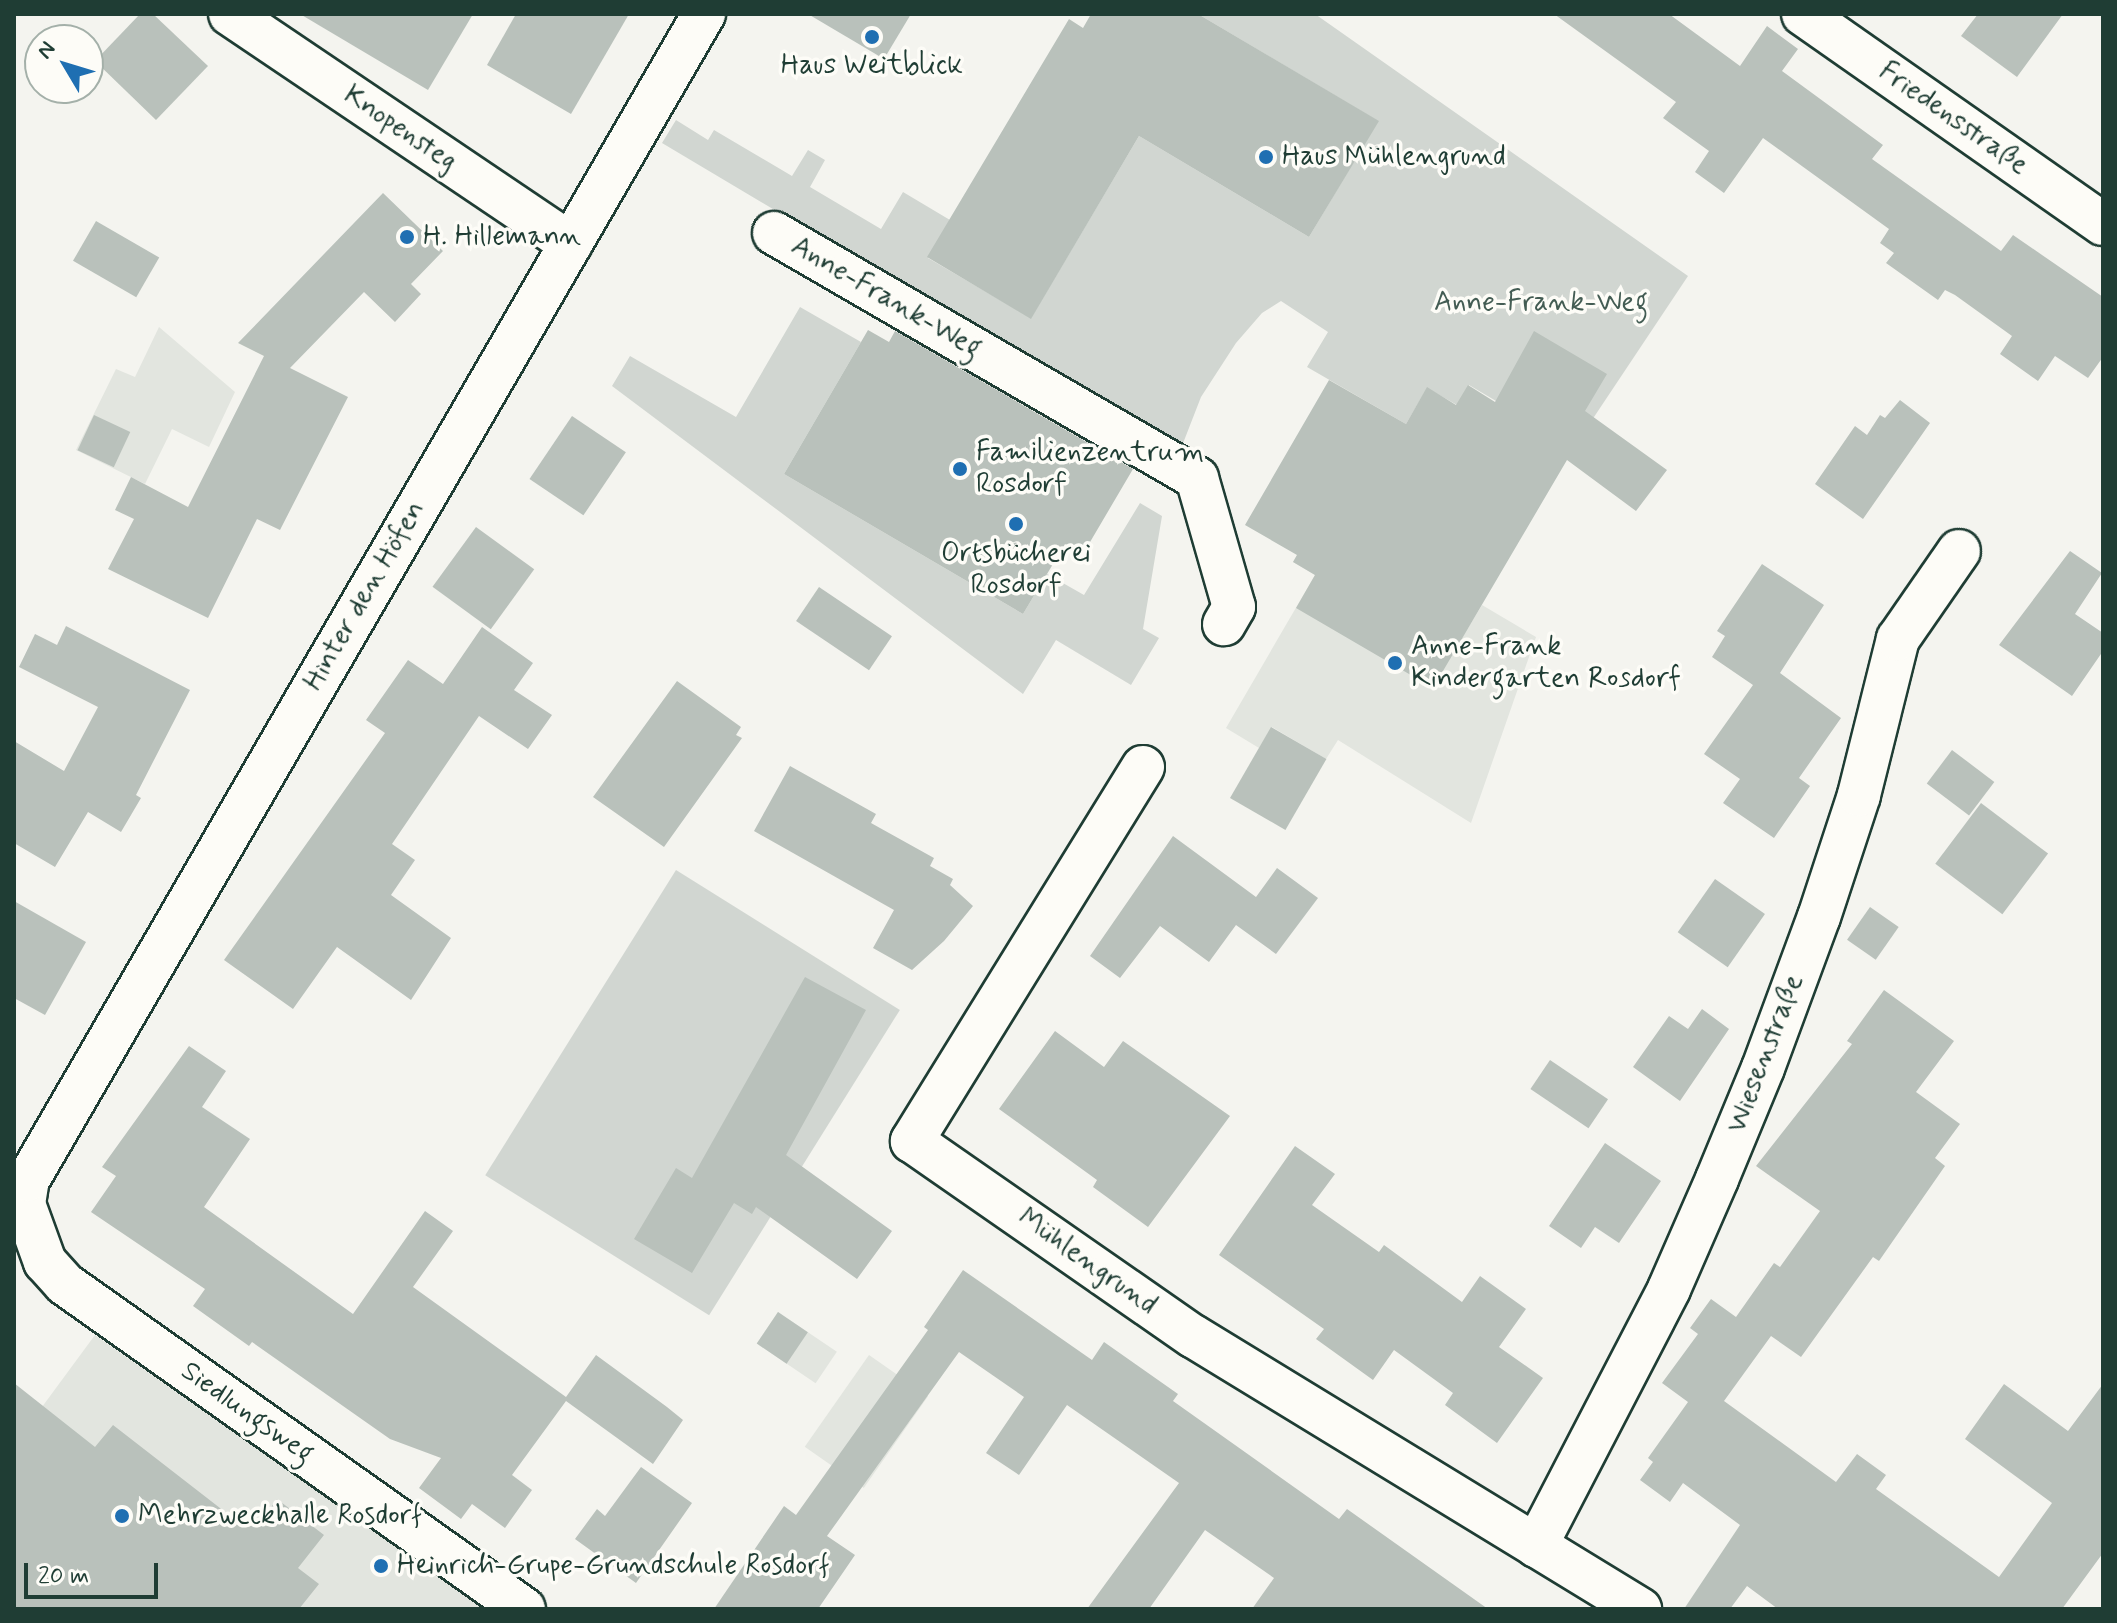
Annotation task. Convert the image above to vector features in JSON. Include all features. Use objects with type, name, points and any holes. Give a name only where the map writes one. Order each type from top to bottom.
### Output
[{"type":"street","name":"Knopensteg","points":[[230,14],[571,244]]},
{"type":"street","name":"Hinter den Höfen","points":[[28,1180],[704,14]]},
{"type":"street","name":"Friedensstraße","points":[[1803,14],[2103,224]]},
{"type":"street","name":"Anne-Frank-Weg","points":[[774,233],[1197,478],[1234,607],[1224,624]]},
{"type":"street","name":"Wiesenstraße","points":[[1536,1546],[1669,1289],[1717,1179],[1819,917],[1859,795],[1898,639],[1959,551]]},
{"type":"street","name":"Mühlengrund","points":[[1143,767],[912,1141],[1193,1336],[1640,1609]]},
{"type":"street","name":"Siedlungsweg","points":[[28,1180],[24,1204],[31,1230],[45,1262],[65,1284],[524,1609]]},
{"type":"shaded area","points":[[159,327],[235,392],[209,447],[172,429],[145,484],[76,450],[116,369],[135,377]]},
{"type":"shaded area","name":"Anne-Frank Kindergarten Rosdorf","points":[[1326,505],[1468,628],[1482,605],[1536,637],[1471,823],[1338,740],[1326,759],[1272,727],[1259,748],[1226,728],[1315,575],[1293,562]]},
{"type":"shaded area","points":[[778,1312],[837,1352],[816,1383],[757,1344]]},
{"type":"shaded area","points":[[95,1335],[491,1609],[14,1609],[14,1445]]},
{"type":"shaded area","points":[[869,1355],[928,1396],[864,1488],[805,1447]]},
{"type":"green space","points":[[1198,14],[1315,14],[1688,276],[1574,447],[1469,385],[1457,405],[1427,388],[1406,424],[1307,367],[1328,332],[1281,301],[1262,313],[1236,343],[1201,397],[1180,451],[662,143],[676,120],[708,140],[714,130],[792,176],[808,150],[825,160],[810,187],[881,229],[903,192],[950,220],[928,258],[1031,318],[1139,136],[1309,237],[1378,121]]},
{"type":"green space","points":[[800,307],[861,342],[784,474],[1023,614],[1047,574],[1084,595],[1140,503],[1162,516],[1143,629],[1159,638],[1131,685],[1056,640],[1023,694],[612,386],[630,356],[736,417]]},
{"type":"green space","points":[[676,870],[900,1010],[709,1315],[485,1175]]},
{"type":"building","points":[[140,14],[153,14],[208,66],[156,120],[104,70],[104,52]]},
{"type":"building","points":[[300,14],[473,14],[428,90]]},
{"type":"building","points":[[516,14],[629,14],[571,114],[487,65]]},
{"type":"building","name":"Haus Weitblick","points":[[808,14],[911,14],[884,59]]},
{"type":"building","name":"Haus Mühlengrund","points":[[1091,14],[1198,14],[1379,121],[1309,237],[1139,136],[1031,319],[927,257],[1069,19],[1083,28]]},
{"type":"building","points":[[1554,14],[1669,14],[1740,66],[1767,26],[1798,49],[1782,71],[1883,145],[1872,159],[2001,251],[2013,235],[2103,297],[2103,357],[2088,378],[2055,356],[2038,381],[2000,354],[2012,336],[1955,295],[1945,290],[1938,300],[1886,263],[1894,253],[1880,243],[1889,229],[1763,138],[1724,193],[1695,172],[1709,151],[1663,118],[1676,102]]},
{"type":"building","points":[[1978,14],[2063,14],[2017,77],[1961,36]]},
{"type":"building","points":[[383,193],[443,251],[411,284],[421,294],[395,322],[364,292],[290,368],[348,397],[280,530],[257,519],[208,618],[108,569],[134,519],[115,510],[131,477],[188,507],[264,356],[238,343]]},
{"type":"building","points":[[96,221],[159,258],[136,297],[73,261]]},
{"type":"building","name":"Familienzentrum Rosdorf","points":[[868,330],[889,342],[895,331],[1133,469],[1083,554],[1065,544],[1023,614],[784,474]]},
{"type":"building","points":[[1534,331],[1607,374],[1585,411],[1667,470],[1636,511],[1567,460],[1433,688],[1296,608],[1315,575],[1293,562],[1297,555],[1245,525],[1329,380],[1406,424],[1427,387],[1456,405],[1468,385],[1495,402]]},
{"type":"building","points":[[1900,400],[1930,423],[1863,519],[1815,484],[1855,426],[1867,435],[1880,415],[1885,418]]},
{"type":"building","points":[[94,415],[130,432],[114,467],[78,450]]},
{"type":"building","points":[[572,416],[626,452],[583,515],[530,479]]},
{"type":"building","points":[[476,527],[534,569],[491,629],[433,587]]},
{"type":"building","points":[[2070,551],[2102,573],[2075,614],[2103,633],[2103,651],[2072,696],[1999,645]]},
{"type":"building","points":[[1762,564],[1824,605],[1780,673],[1841,718],[1799,778],[1810,786],[1774,838],[1723,803],[1740,779],[1704,754],[1753,685],[1712,657],[1725,636],[1717,631]]},
{"type":"building","points":[[819,587],[892,636],[869,670],[796,621]]},
{"type":"building","points":[[66,626],[190,690],[136,795],[141,798],[121,832],[88,812],[55,867],[14,843],[14,741],[64,771],[98,707],[19,667],[35,634],[57,645]]},
{"type":"building","points":[[482,627],[533,663],[514,690],[552,715],[528,749],[479,716],[392,844],[415,860],[391,895],[451,938],[411,1000],[337,947],[293,1009],[224,960],[385,733],[366,720],[408,660],[443,684]]},
{"type":"building","points":[[677,681],[741,727],[736,735],[742,738],[664,847],[593,797]]},
{"type":"building","points":[[1271,727],[1326,759],[1285,830],[1230,798]]},
{"type":"building","points":[[1952,750],[1994,782],[1969,815],[1927,784]]},
{"type":"building","points":[[790,766],[876,814],[871,823],[934,858],[930,866],[953,879],[950,885],[973,906],[944,941],[912,970],[873,948],[894,910],[754,831]]},
{"type":"building","points":[[1981,803],[2048,854],[2002,914],[1935,864]]},
{"type":"building","points":[[1173,836],[1256,897],[1277,868],[1318,898],[1276,954],[1236,925],[1209,962],[1160,926],[1120,978],[1090,956]]},
{"type":"building","points":[[1715,879],[1765,914],[1728,967],[1678,932]]},
{"type":"building","points":[[14,901],[86,942],[45,1015],[14,998]]},
{"type":"building","points":[[1870,907],[1899,927],[1876,960],[1847,940]]},
{"type":"building","points":[[805,977],[866,1010],[786,1155],[892,1231],[857,1279],[756,1207],[752,1214],[734,1203],[692,1273],[634,1239],[676,1168],[692,1178]]},
{"type":"building","points":[[1884,990],[1954,1041],[1916,1092],[1960,1124],[1935,1158],[1945,1166],[1879,1261],[1873,1257],[1801,1357],[1771,1336],[1724,1401],[1836,1482],[1857,1454],[1886,1475],[1876,1489],[1999,1577],[2052,1503],[1965,1439],[2004,1384],[2068,1431],[2103,1384],[2103,1553],[2062,1609],[1778,1609],[1747,1586],[1730,1609],[1684,1609],[1740,1525],[1683,1483],[1670,1502],[1640,1480],[1653,1462],[1648,1458],[1688,1402],[1662,1383],[1698,1334],[1690,1328],[1711,1299],[1736,1317],[1774,1263],[1780,1267],[1820,1211],[1756,1166],[1852,1044],[1847,1041]]},
{"type":"building","points":[[1702,1009],[1729,1029],[1680,1101],[1633,1067],[1669,1016],[1688,1029]]},
{"type":"building","points":[[1055,1031],[1104,1067],[1123,1041],[1230,1116],[1148,1227],[1093,1187],[1097,1180],[999,1109]]},
{"type":"building","points":[[189,1046],[226,1071],[202,1107],[250,1139],[204,1207],[353,1314],[425,1211],[453,1231],[413,1287],[566,1397],[596,1355],[667,1407],[683,1420],[653,1464],[566,1401],[512,1475],[532,1490],[505,1528],[472,1504],[461,1519],[419,1488],[441,1458],[390,1439],[252,1342],[249,1346],[193,1306],[205,1289],[91,1212],[116,1176],[102,1167]]},
{"type":"building","points":[[1550,1060],[1608,1099],[1588,1128],[1530,1089]]},
{"type":"building","points":[[1605,1143],[1661,1181],[1619,1243],[1595,1227],[1581,1248],[1549,1226]]},
{"type":"building","points":[[1295,1146],[1335,1174],[1312,1205],[1379,1252],[1384,1245],[1462,1302],[1480,1276],[1526,1309],[1499,1347],[1543,1378],[1497,1443],[1445,1405],[1453,1393],[1394,1350],[1373,1380],[1316,1339],[1324,1329],[1219,1255]]},
{"type":"building","points":[[963,1270],[1092,1360],[1104,1342],[1178,1394],[1173,1401],[1339,1519],[1347,1509],[1488,1609],[1252,1609],[1274,1578],[1205,1530],[1149,1609],[1087,1609],[1179,1483],[1067,1405],[1019,1475],[986,1453],[1024,1397],[959,1352],[827,1536],[855,1555],[818,1609],[714,1609],[784,1506],[796,1515],[928,1330],[924,1327]]},
{"type":"building","points":[[778,1312],[808,1332],[787,1364],[757,1344]]},
{"type":"building","name":"Mehrzweckhalle Rosdorf","points":[[14,1383],[95,1447],[113,1425],[238,1522],[247,1510],[261,1521],[277,1499],[324,1535],[298,1568],[319,1584],[299,1609],[14,1609]]},
{"type":"building","points":[[641,1467],[692,1503],[636,1583],[575,1539],[597,1509],[605,1516]]},
{"type":"place","name":"Haus Weitblick","points":[[872,37]]},
{"type":"place","name":"Haus Mühlengrund","points":[[1266,157]]},
{"type":"place","name":"H. Hillemann","points":[[407,237]]},
{"type":"place","name":"Familienzentrum Rosdorf","points":[[960,469]]},
{"type":"place","name":"Ortsbücherei Rosdorf","points":[[1016,524]]},
{"type":"place","name":"Anne-Frank Kindergarten Rosdorf","points":[[1395,663]]},
{"type":"place","name":"Mehrzweckhalle Rosdorf","points":[[122,1516]]},
{"type":"place","name":"Heinrich-Grupe-Grundschule Rosdorf","points":[[381,1566]]}]
